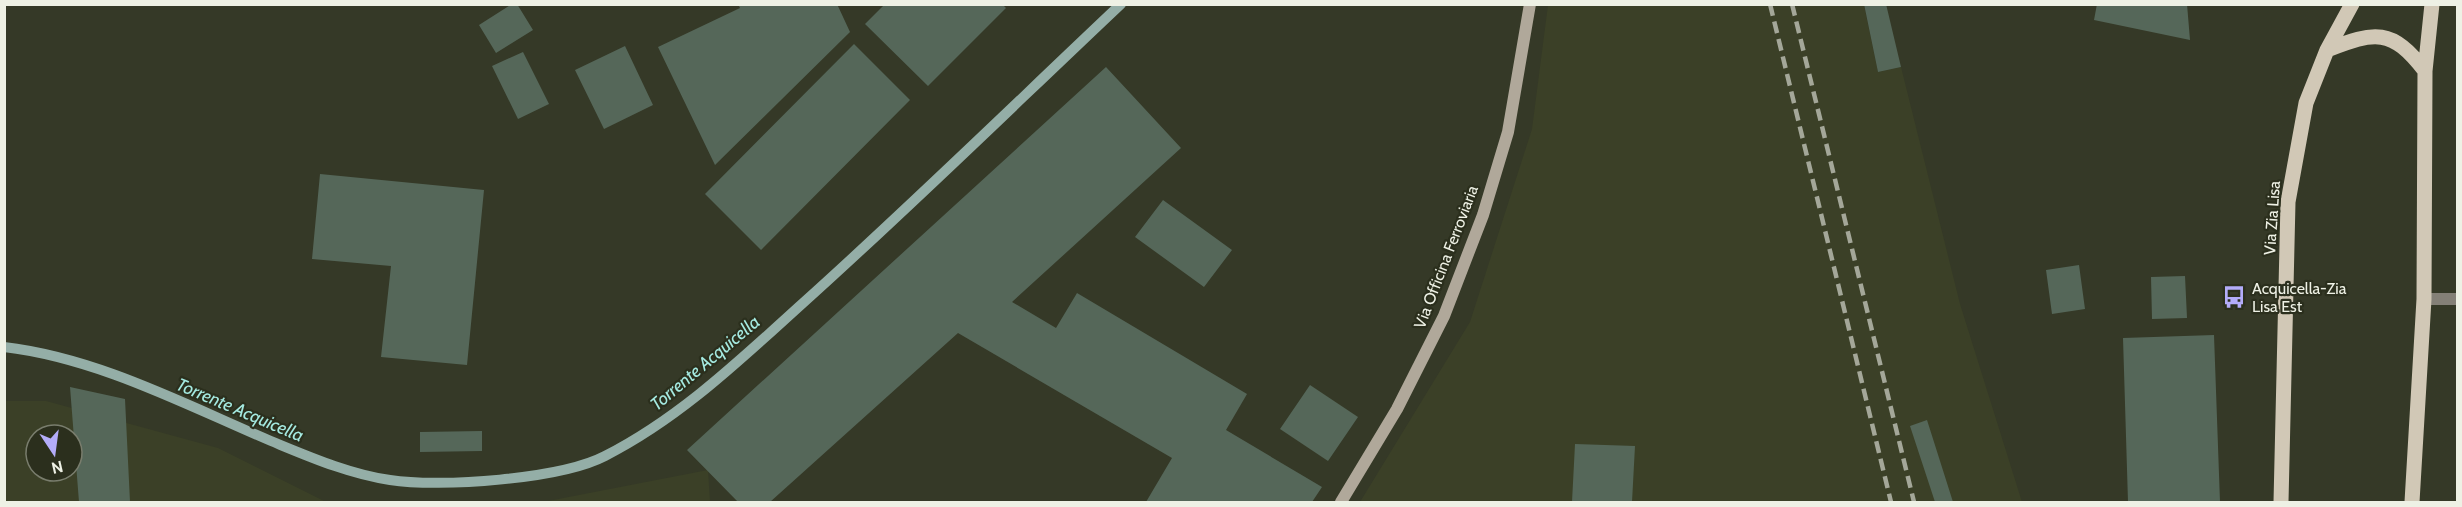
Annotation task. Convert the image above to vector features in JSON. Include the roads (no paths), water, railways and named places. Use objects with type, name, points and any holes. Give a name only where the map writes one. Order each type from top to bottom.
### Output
[{"type":"main road","name":"Via Officina Ferroviaria","points":[[1341,502],[1397,409],[1444,316],[1483,215],[1508,132],[1530,4]]},
{"type":"main road","name":"Via Zia Lisa","points":[[2282,502],[2288,202],[2306,103],[2327,50],[2352,4]]},
{"type":"main road","points":[[2412,502],[2424,299],[2425,70],[2432,4]]},
{"type":"main road","points":[[2327,50],[2354,39],[2379,36],[2398,42],[2410,51],[2425,70]]},
{"type":"street","points":[[2424,299],[2457,299]]},
{"type":"waterway","name":"Torrente Acquicella","points":[[4,347],[73,361],[107,372],[174,398],[315,459],[375,477],[412,482],[468,482],[531,476],[585,464],[605,456],[659,424],[733,366],[883,229],[1121,4]]},
{"type":"railway","points":[[1770,4],[1891,502]]},
{"type":"railway","points":[[1792,4],[1914,502]]},
{"type":"place","name":"Acquicella-Zia Lisa Est","points":[[2234,297]]}]
